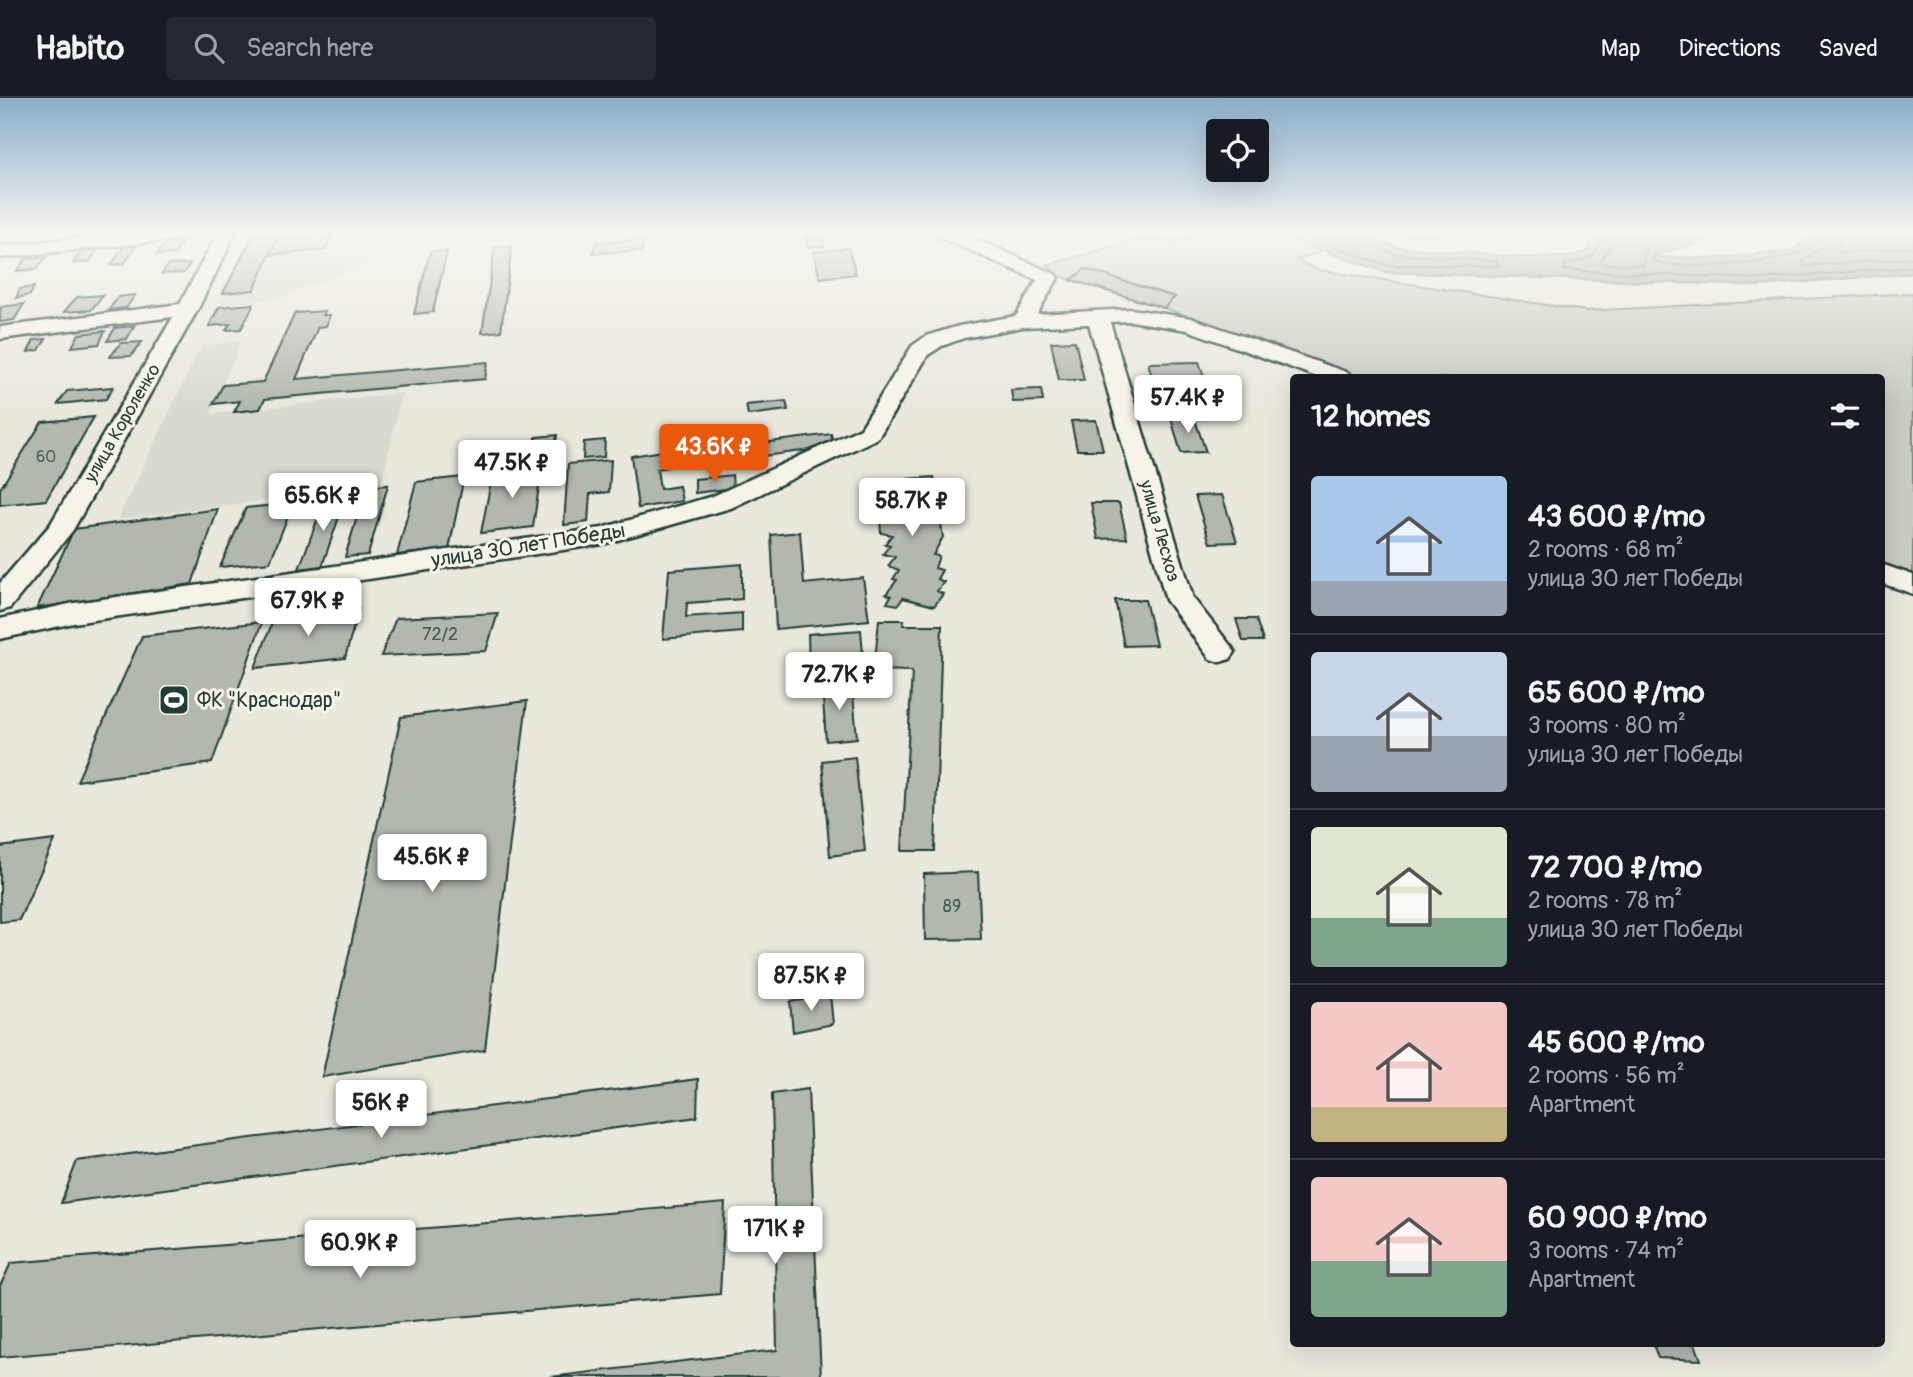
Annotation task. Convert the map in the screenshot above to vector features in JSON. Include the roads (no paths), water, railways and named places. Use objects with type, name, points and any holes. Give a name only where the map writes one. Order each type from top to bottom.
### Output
[{"type":"street","name":"улица Короленко","points":[[0,601],[60,530],[197,292]]},
{"type":"street","points":[[1023,321],[1040,292]]},
{"type":"street","points":[[0,333],[188,309]]},
{"type":"street","points":[[1108,316],[1191,324],[1330,374]]},
{"type":"street","name":"улица 30 лет Победы","points":[[0,629],[74,613],[603,536],[722,502],[870,433],[920,351],[934,341],[959,332],[1023,321],[1108,316]]},
{"type":"street","name":"улица Лесхоз","points":[[1108,316],[1180,600],[1220,652]]},
{"type":"street","points":[[1885,574],[1913,584]]},
{"type":"place","name":"ФК \"Краснодар\"","points":[[174,700]]}]
